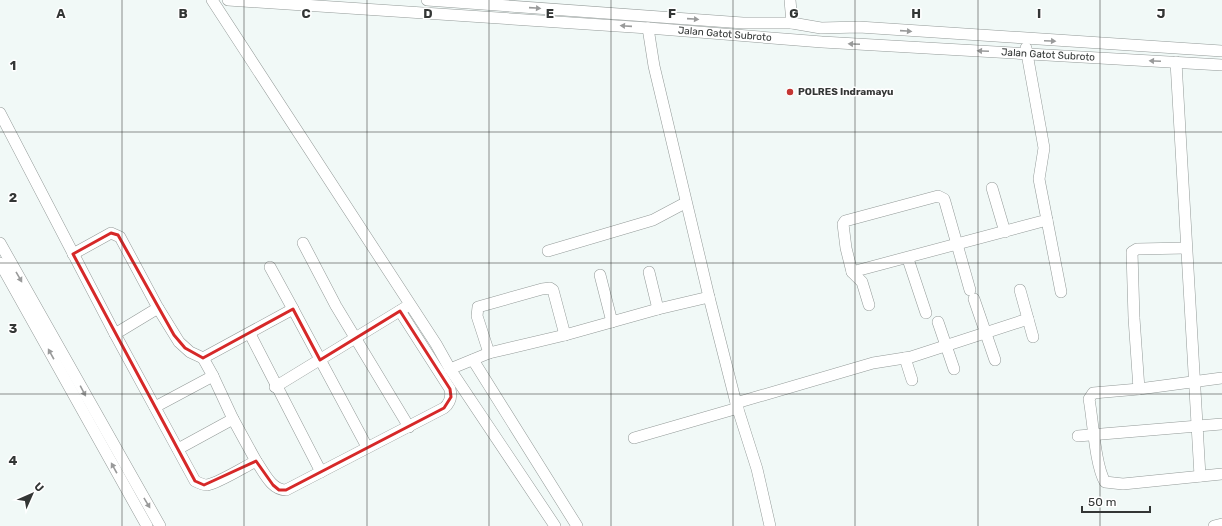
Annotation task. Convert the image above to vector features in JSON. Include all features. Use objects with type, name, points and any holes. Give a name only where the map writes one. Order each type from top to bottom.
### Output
[{"type":"street","points":[[73,254],[111,233],[118,235],[158,308],[179,342],[190,352],[203,358],[233,419],[256,461],[273,485],[279,490],[291,488],[367,447],[409,427],[449,404],[451,394],[405,308],[212,0]]},
{"type":"street","name":"Jalan Gatot Subroto","points":[[228,0],[648,28],[752,37],[1222,65]]},
{"type":"street","name":"Jalan Gatot Subroto","points":[[426,0],[743,22],[792,23],[821,28],[859,27],[1222,51]]},
{"type":"street","points":[[790,0],[792,23]]},
{"type":"street","points":[[648,28],[654,66],[685,203],[737,405],[757,469],[770,526]]},
{"type":"street","points":[[1026,39],[1027,53],[1044,148],[1039,179],[1061,292]]},
{"type":"street","points":[[1176,62],[1200,476]]},
{"type":"street","points":[[0,113],[115,334],[195,481],[204,485],[216,482],[256,461]]},
{"type":"street","points":[[992,188],[1005,232]]},
{"type":"street","points":[[869,305],[862,282],[852,272],[846,248],[843,224],[848,219],[938,196],[944,199],[972,294],[995,360]]},
{"type":"street","points":[[548,251],[653,220],[685,203]]},
{"type":"street","points":[[852,272],[908,259],[957,243],[1005,232],[1047,220]]},
{"type":"street","points":[[0,243],[160,526]]},
{"type":"street","points":[[303,243],[336,306],[409,427]]},
{"type":"street","points":[[1139,389],[1134,318],[1132,252],[1137,249],[1186,248]]},
{"type":"street","points":[[908,259],[926,313]]},
{"type":"street","points":[[0,263],[147,526]]},
{"type":"street","points":[[270,267],[367,447]]},
{"type":"street","points":[[649,272],[658,309]]},
{"type":"street","points":[[600,275],[612,322]]},
{"type":"street","points":[[489,353],[477,316],[478,307],[542,288],[550,288],[553,290],[565,335]]},
{"type":"street","points":[[1020,290],[1033,338]]},
{"type":"street","points":[[452,368],[489,353],[565,335],[658,309],[709,297]]},
{"type":"street","points":[[115,334],[158,308]]},
{"type":"street","points":[[276,386],[405,308]]},
{"type":"street","points":[[405,308],[452,368],[555,526]]},
{"type":"street","points":[[203,358],[250,334],[293,309]]},
{"type":"street","points":[[634,438],[873,363],[905,358],[1028,319]]},
{"type":"street","points":[[938,322],[954,369]]},
{"type":"street","points":[[250,334],[321,472]]},
{"type":"street","points":[[905,358],[912,380]]},
{"type":"street","points":[[472,361],[577,526]]},
{"type":"street","points":[[155,407],[213,376]]},
{"type":"street","points":[[1222,378],[1139,389],[1116,390],[1091,395],[1089,399],[1094,435],[1103,478],[1109,484],[1222,474]]},
{"type":"street","points":[[178,449],[233,419]]},
{"type":"street","points":[[1078,436],[1222,424]]},
{"type":"street","points":[[1214,526],[1222,524]]},
{"type":"highlighted area","points":[[111,233],[118,235],[174,335],[185,348],[203,358],[293,309],[320,360],[400,311],[450,389],[451,397],[444,408],[286,490],[279,490],[273,485],[256,461],[204,485],[195,481],[73,254]]},
{"type":"place","name":"POLRES Indramayu","points":[[790,92]]}]
